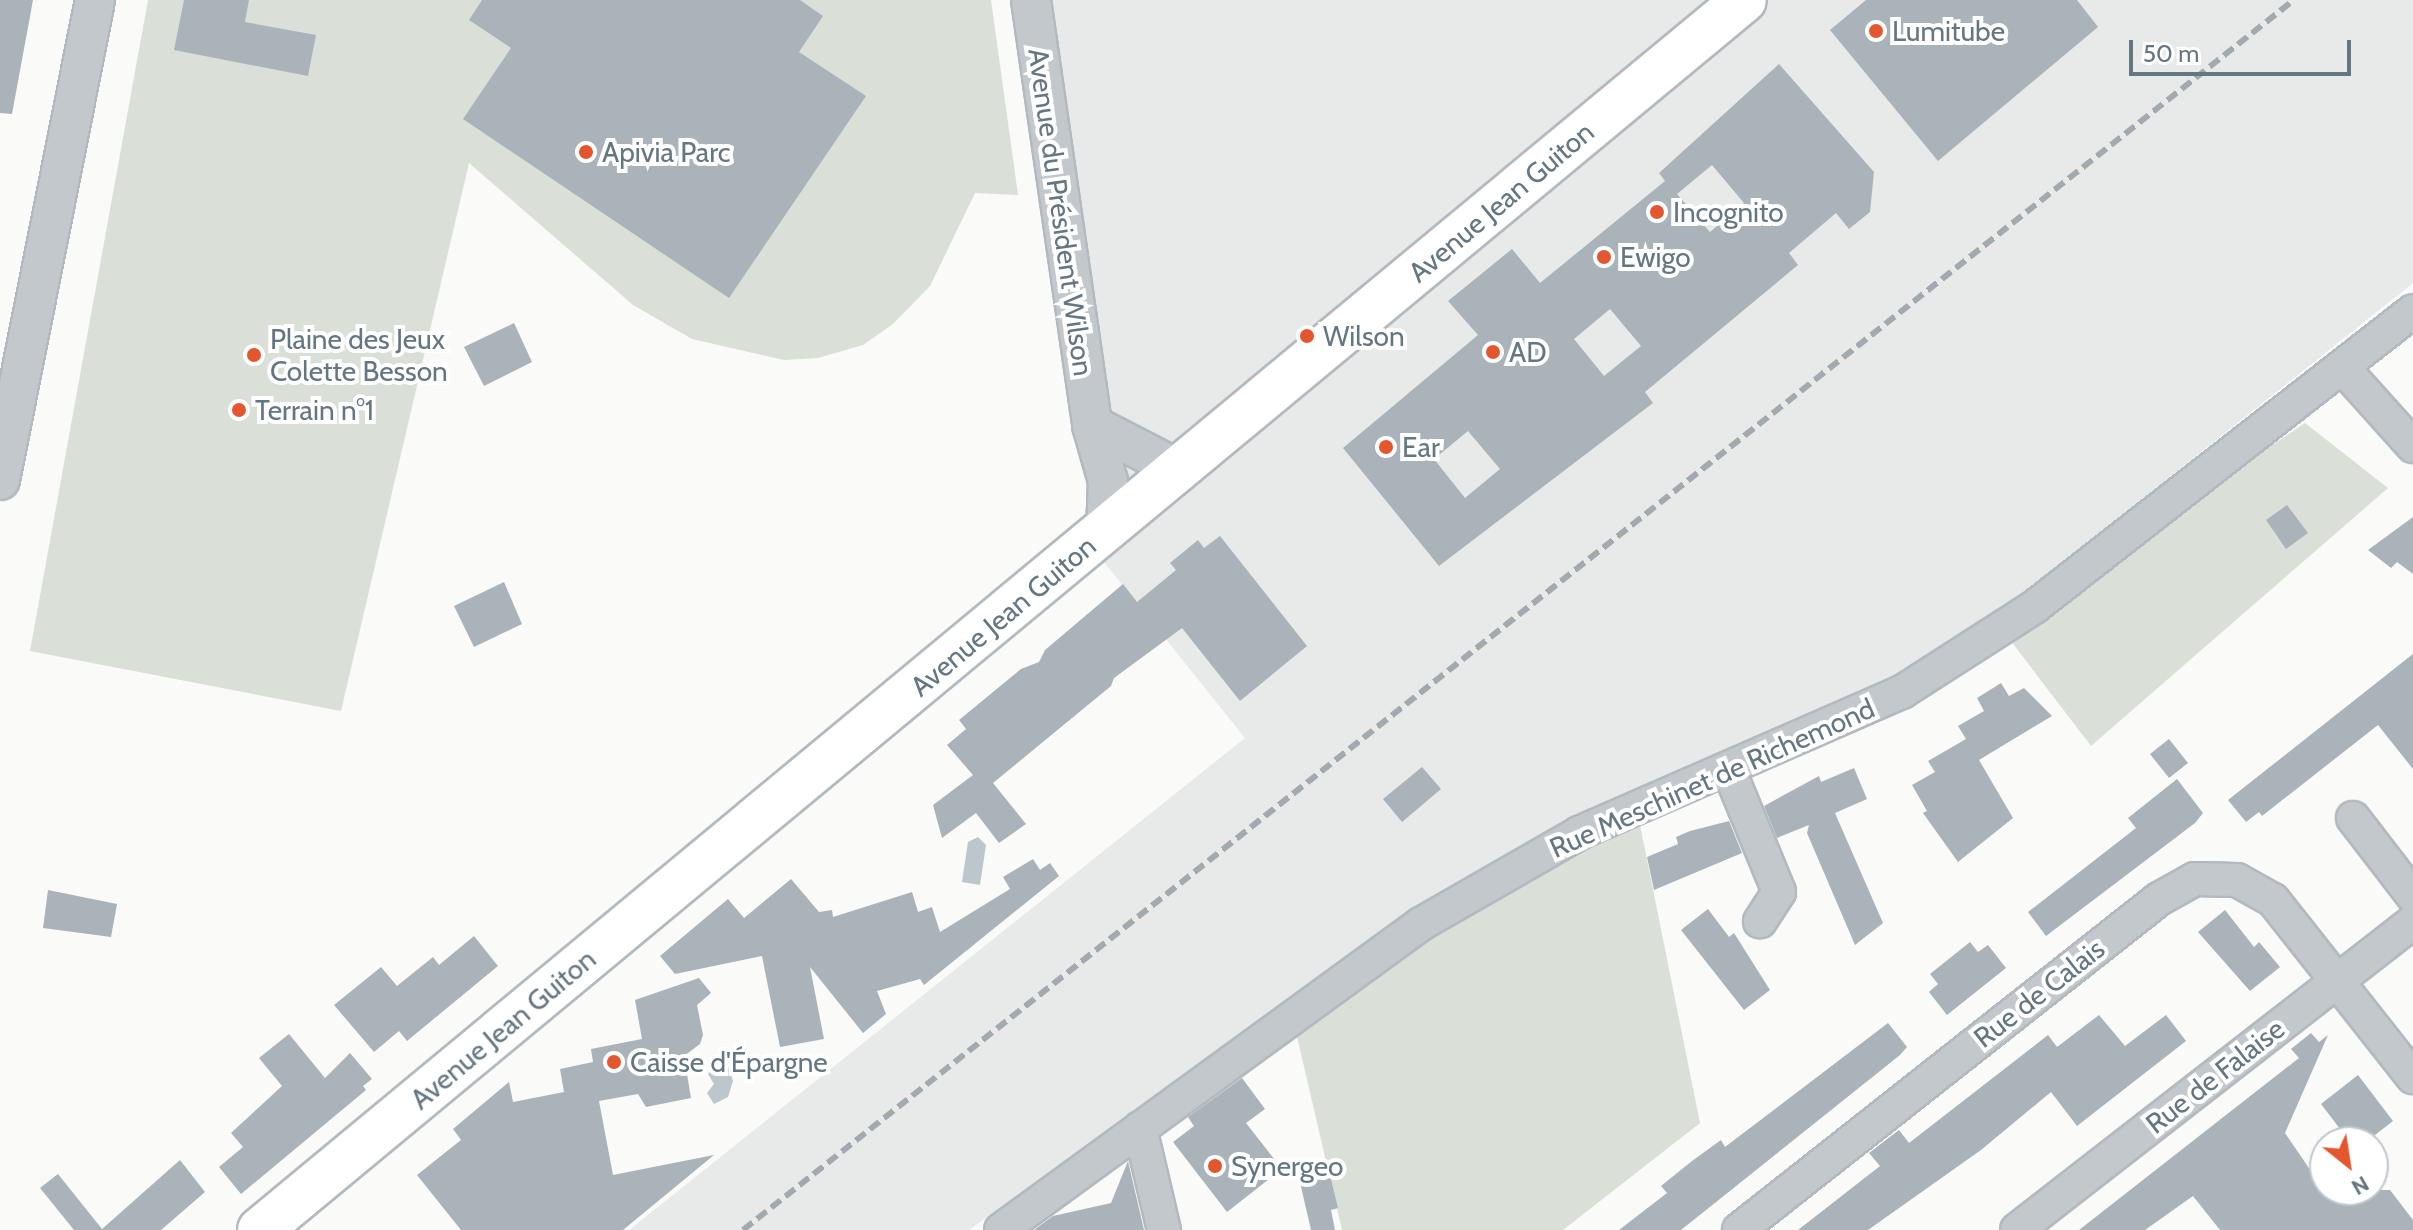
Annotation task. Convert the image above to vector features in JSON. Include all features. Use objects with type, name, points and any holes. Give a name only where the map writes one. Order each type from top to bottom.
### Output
[{"type":"main road","name":"Avenue Jean Guiton","points":[[260,1230],[1744,0]]},
{"type":"street","points":[[0,480],[5,428],[95,0]]},
{"type":"street","name":"Avenue du Président Wilson","points":[[1031,0],[1092,425],[1108,481],[1106,531]]},
{"type":"street","name":"Rue Meschinet de Richemond","points":[[1001,1230],[1421,924],[1579,833],[1902,692],[2033,608],[2413,311]]},
{"type":"street","points":[[2343,368],[2413,446]]},
{"type":"street","points":[[1092,425],[1179,470]]},
{"type":"street","points":[[1728,768],[1779,892],[1760,921]]},
{"type":"street","points":[[2353,818],[2413,896]]},
{"type":"street","name":"Rue de Calais","points":[[1739,1230],[2178,886],[2214,876],[2261,892],[2338,981],[2413,1077]]},
{"type":"street","name":"Rue de Falaise","points":[[2017,1230],[2413,922]]},
{"type":"street","points":[[1140,1128],[1164,1230]]},
{"type":"shaded area","name":"Plaine des Jeux Colette Besson","points":[[148,0],[991,0],[1018,195],[975,193],[930,286],[893,324],[863,345],[818,358],[784,360],[692,339],[633,305],[469,163],[341,711],[30,651]]},
{"type":"shaded area","points":[[1052,0],[2413,0],[2413,283],[2023,594],[1893,676],[1571,817],[1411,909],[969,1230],[629,1230],[1245,738],[1096,552],[1112,465]]},
{"type":"shaded area","points":[[2305,423],[2388,488],[2091,746],[2001,628]]},
{"type":"shaded area","points":[[1639,820],[1700,1123],[1563,1230],[1342,1230],[1295,1028],[1435,929]]},
{"type":"shaded area","points":[[978,837],[986,845],[980,885],[962,882],[968,842]]},
{"type":"shaded area","points":[[717,1063],[728,1066],[733,1081],[728,1097],[714,1104],[707,1093],[714,1084],[708,1074]]},
{"type":"building","points":[[0,0],[33,0],[12,114],[0,113]]},
{"type":"building","points":[[184,0],[249,0],[245,22],[316,35],[308,76],[174,50]]},
{"type":"building","points":[[482,0],[800,0],[823,16],[799,52],[866,96],[729,298],[463,119],[511,48],[469,20]]},
{"type":"building","points":[[1866,0],[2077,0],[2098,27],[1938,161],[1830,30]]},
{"type":"building","points":[[1779,64],[1874,172],[1870,212],[1849,229],[1836,213],[1789,253],[1798,265],[1645,392],[1653,403],[1439,566],[1343,448],[1478,335],[1448,301],[1512,249],[1540,283],[1665,181],[1659,173]],"holes":[[[1712,165],[1744,203],[1710,232],[1677,194]],[[1610,309],[1641,346],[1604,376],[1574,339]],[[1468,431],[1500,469],[1465,498],[1434,459]]]},
{"type":"building","points":[[514,323],[532,362],[484,386],[464,347]]},
{"type":"building","points":[[2287,505],[2308,533],[2286,549],[2266,520]]},
{"type":"building","points":[[2413,517],[2413,574],[2397,562],[2391,568],[2368,550]]},
{"type":"building","points":[[1220,536],[1307,646],[1240,701],[1182,628],[1114,678],[1111,686],[993,783],[1026,824],[999,843],[976,813],[942,838],[933,805],[973,775],[947,745],[966,729],[959,720],[1021,669],[1039,662],[1045,650],[1123,584],[1137,602],[1176,570],[1170,563],[1198,540],[1204,548]]},
{"type":"building","points":[[504,582],[522,624],[474,647],[454,606]]},
{"type":"building","points":[[2413,654],[2413,769],[2378,725],[2262,816],[2259,812],[2246,822],[2228,800]]},
{"type":"building","points":[[2001,683],[2009,696],[2024,688],[2052,716],[1979,760],[2013,818],[1958,862],[1923,813],[1927,811],[1912,785],[1935,772],[1928,761],[1966,739],[1958,726],[1984,711],[1977,698]]},
{"type":"building","points":[[2169,739],[2188,763],[2169,778],[2150,754]]},
{"type":"building","points":[[1422,767],[1441,789],[1402,822],[1383,799]]},
{"type":"building","points":[[1854,768],[1867,799],[1835,813],[1883,923],[1855,945],[1807,833],[1809,825],[1777,838],[1764,806],[1819,776],[1821,782]]},
{"type":"building","points":[[2177,779],[2203,813],[2195,823],[2046,936],[2028,912],[2136,828],[2128,818]]},
{"type":"building","points":[[1729,821],[1742,853],[1654,890],[1647,857],[1678,844],[1676,837]]},
{"type":"building","points":[[1033,859],[1040,870],[1050,863],[1059,876],[924,985],[920,979],[877,991],[886,1014],[863,1033],[810,967],[824,1039],[780,1047],[762,956],[675,974],[660,956],[728,899],[744,918],[791,879],[819,912],[832,910],[833,917],[912,892],[918,912],[932,907],[940,932],[1010,889],[1003,877]]},
{"type":"building","points":[[48,890],[117,904],[111,937],[43,928]]},
{"type":"building","points":[[1708,909],[1729,937],[1734,933],[1770,990],[1744,1010],[1681,930]]},
{"type":"building","points":[[2225,910],[2254,947],[2259,942],[2280,967],[2250,991],[2198,932]]},
{"type":"building","points":[[474,936],[498,966],[407,1041],[399,1031],[374,1052],[334,1005],[381,967],[397,986],[433,957],[439,965]]},
{"type":"building","points":[[1970,942],[1978,952],[1988,945],[2006,968],[1947,1015],[1929,992],[1938,984],[1930,974]]},
{"type":"building","points":[[699,978],[711,993],[697,1005],[703,1035],[700,1044],[684,1056],[691,1098],[646,1107],[638,1094],[599,1101],[613,1175],[714,1155],[623,1230],[461,1230],[417,1175],[461,1140],[453,1129],[509,1082],[513,1102],[564,1092],[560,1069],[593,1062],[591,1049],[642,1039],[635,1000]]},
{"type":"building","points":[[2099,1015],[2125,1046],[2166,1015],[2186,1041],[2077,1126],[2051,1092],[1981,1150],[1868,1230],[1798,1230],[1880,1166],[1869,1153],[1899,1130],[1909,1143],[2048,1035],[2057,1047]]},
{"type":"building","points":[[1888,1023],[1907,1047],[1900,1055],[1681,1230],[1619,1230],[1667,1193],[1661,1186],[1692,1161],[1721,1140],[1725,1147]]},
{"type":"building","points":[[2311,1033],[2319,1042],[2328,1035],[2285,1133],[2309,1168],[2309,1206],[2389,1206],[2390,1190],[2413,1220],[2413,1230],[2220,1230],[2193,1196],[2145,1230],[2079,1230],[2299,1058],[2291,1049]]},
{"type":"building","points":[[289,1034],[325,1078],[350,1053],[372,1079],[363,1086],[366,1090],[241,1194],[219,1167],[243,1147],[231,1133],[282,1086],[259,1058]]},
{"type":"building","points":[[2358,1075],[2393,1121],[2387,1126],[2338,1126],[2321,1104]]},
{"type":"building","points":[[1242,1078],[1265,1109],[1246,1123],[1282,1169],[1227,1212],[1173,1142],[1194,1126],[1188,1117]]},
{"type":"building","points":[[180,1160],[205,1192],[161,1230],[74,1230],[40,1188],[58,1174],[102,1229]]},
{"type":"building","points":[[1128,1161],[1144,1230],[1034,1230],[1053,1216],[1111,1203]]},
{"type":"building","points":[[1329,1171],[1338,1208],[1331,1210],[1335,1230],[1311,1230],[1299,1178]]},
{"type":"railway","points":[[743,1230],[2294,0]]},
{"type":"place","name":"Lumitube","points":[[1876,31]]},
{"type":"place","name":"Apivia Parc","points":[[586,152]]},
{"type":"place","name":"Incognito","points":[[1657,212]]},
{"type":"place","name":"Ewigo","points":[[1604,257]]},
{"type":"place","name":"Wilson","points":[[1307,336]]},
{"type":"place","name":"AD","points":[[1493,352]]},
{"type":"place","name":"Plaine des Jeux Colette Besson","points":[[254,355]]},
{"type":"place","name":"Terrain n°1","points":[[239,410]]},
{"type":"place","name":"Ear","points":[[1386,447]]},
{"type":"place","name":"Caisse d'Épargne","points":[[614,1062]]},
{"type":"place","name":"Synergeo","points":[[1215,1166]]}]
